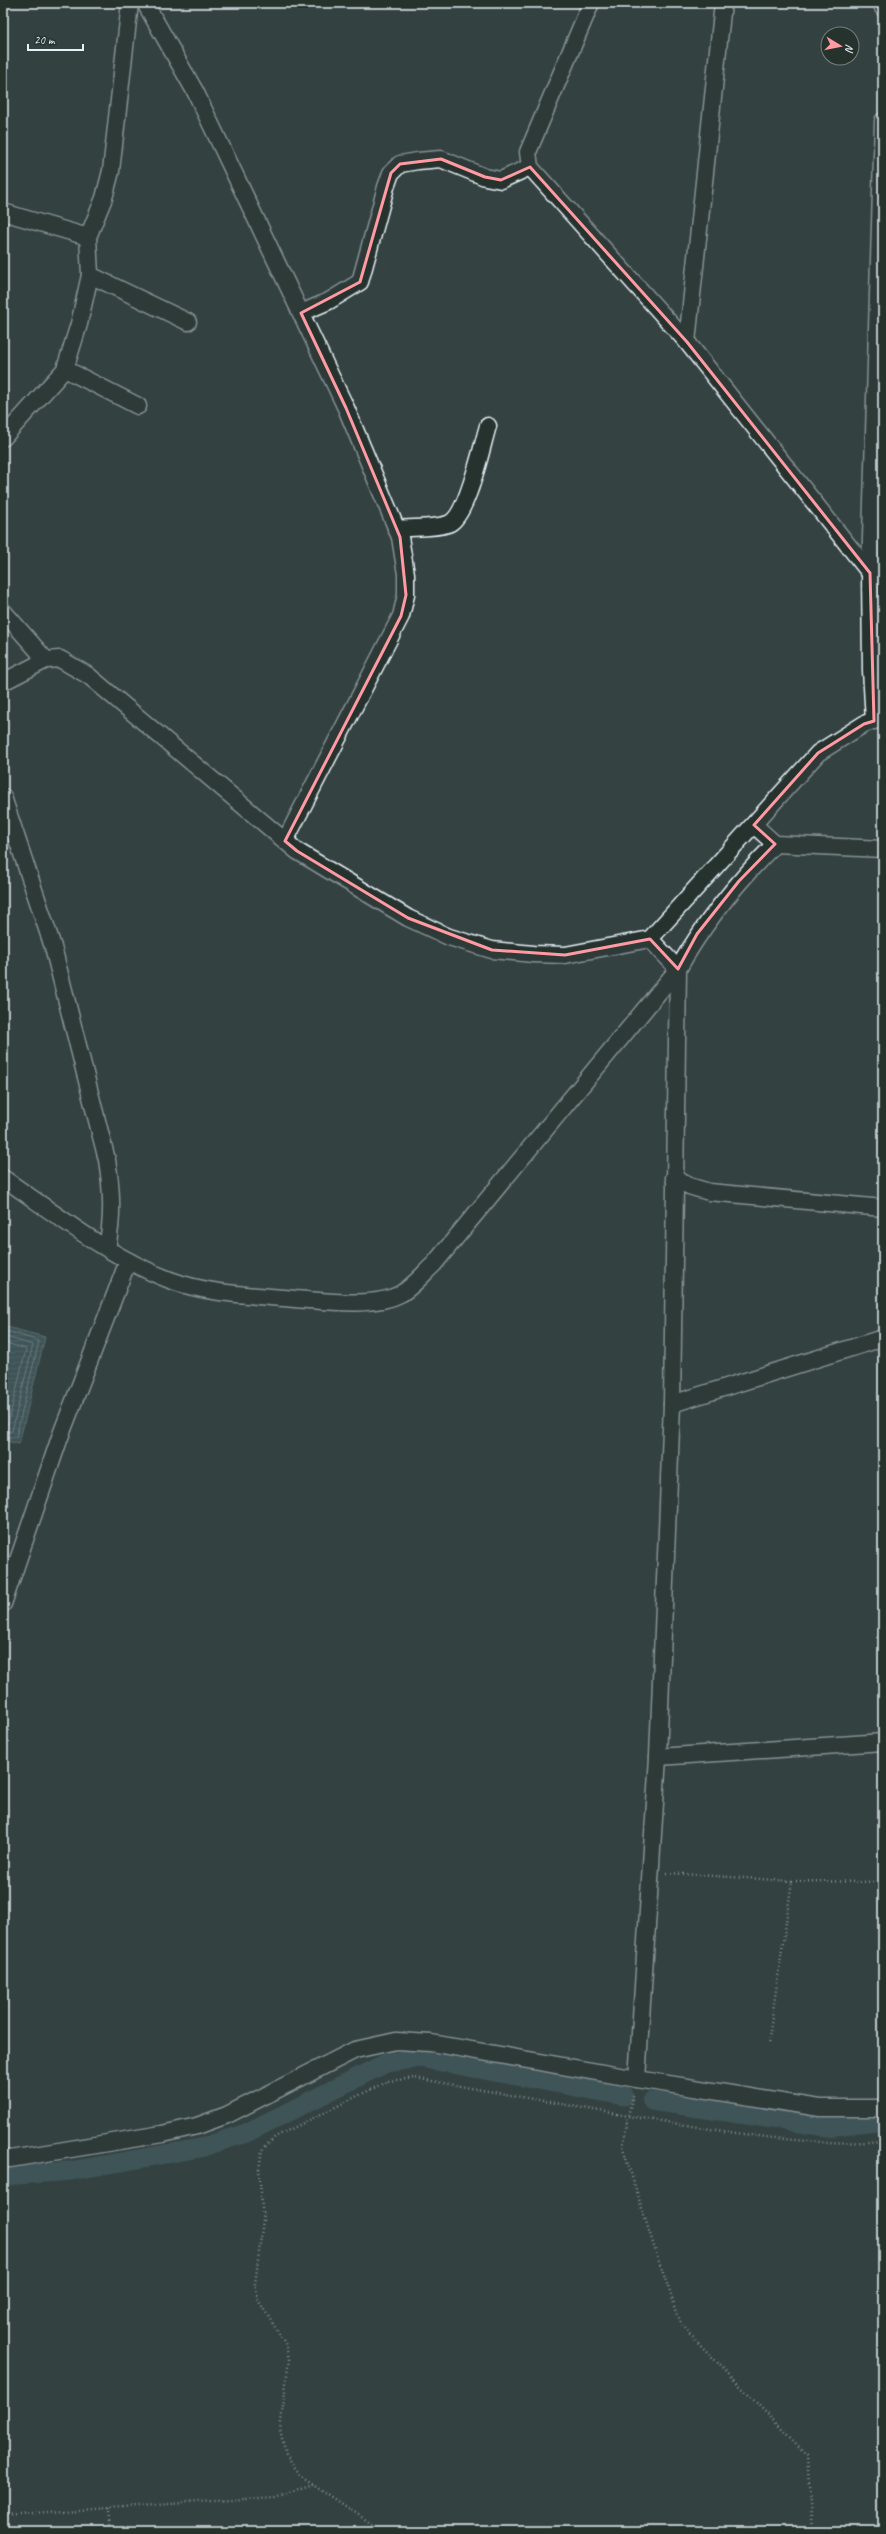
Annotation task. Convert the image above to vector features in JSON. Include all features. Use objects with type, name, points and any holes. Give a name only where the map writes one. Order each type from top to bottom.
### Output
[{"type":"street","points":[[3,438],[65,369],[79,324],[90,275],[88,237],[104,198],[110,171],[130,3]]},
{"type":"street","points":[[145,3],[196,93],[346,408],[396,528],[406,574],[406,595],[402,616],[285,840]]},
{"type":"street","points":[[591,3],[528,152],[530,167],[688,342],[870,573]]},
{"type":"street","points":[[688,342],[723,3]]},
{"type":"street","points":[[882,3],[883,8]]},
{"type":"street","points":[[3,682],[46,660],[60,659],[89,676],[297,851],[408,918],[449,937],[492,950],[566,955],[650,939],[818,753],[864,724],[878,719],[870,670],[870,573],[878,441],[883,121]]},
{"type":"street","points":[[301,313],[329,301],[360,282],[386,187],[391,173],[400,164],[441,159],[485,177],[501,180],[530,167]]},
{"type":"street","points":[[3,213],[88,237]]},
{"type":"street","points":[[90,275],[188,322]]},
{"type":"street","points":[[65,369],[138,406]]},
{"type":"street","points":[[396,528],[441,526],[450,524],[457,518],[471,484],[488,426]]},
{"type":"street","points":[[3,611],[46,660]]},
{"type":"street","points":[[3,796],[53,947],[107,1160],[112,1190],[112,1218],[107,1248]]},
{"type":"street","points":[[754,825],[775,844],[883,849]]},
{"type":"street","points":[[3,1178],[107,1248],[128,1260],[171,1280],[203,1289],[238,1294],[365,1303],[400,1294],[434,1264],[678,969],[697,934],[739,881],[775,844]]},
{"type":"street","points":[[637,2079],[658,1757],[672,1404],[678,969],[650,939]]},
{"type":"street","points":[[674,1178],[689,1186],[709,1192],[883,1208]]},
{"type":"street","points":[[3,1604],[60,1437],[128,1260]]},
{"type":"street","points":[[672,1404],[883,1338]]},
{"type":"street","points":[[658,1757],[883,1742]]},
{"type":"street","points":[[3,2158],[10,2159],[155,2135],[197,2126],[227,2115],[354,2050],[396,2041],[431,2043],[637,2079],[820,2108],[883,2108]]},
{"type":"path","points":[[650,1872],[792,1880],[883,1882]]},
{"type":"path","points":[[768,2045],[792,1880]]},
{"type":"path","points":[[382,2531],[300,2475],[286,2454],[280,2430],[289,2359],[285,2343],[258,2300],[255,2284],[263,2220],[259,2169],[262,2150],[276,2137],[388,2081],[415,2078],[628,2116],[810,2142],[847,2144],[883,2141]]},
{"type":"path","points":[[637,2079],[628,2116],[624,2148],[657,2256],[682,2326],[808,2455],[812,2531]]},
{"type":"path","points":[[3,2515],[275,2497],[313,2484]]},
{"type":"path","points":[[109,2508],[109,2531]]},
{"type":"highlighted area","points":[[441,159],[485,177],[501,180],[530,167],[687,342],[870,573],[874,721],[864,724],[818,753],[754,825],[775,844],[739,881],[697,934],[678,969],[650,939],[565,955],[492,950],[408,918],[297,851],[285,841],[401,616],[406,595],[400,537],[346,408],[301,313],[360,282],[386,187],[391,173],[400,164]]},
{"type":"water","points":[[3,1326],[45,1337],[19,1444],[3,1440]]},
{"type":"waterway","points":[[3,2176],[70,2171],[200,2148],[246,2133],[386,2063],[420,2058],[624,2096]]},
{"type":"waterway","points":[[652,2101],[827,2127],[883,2120]]}]
